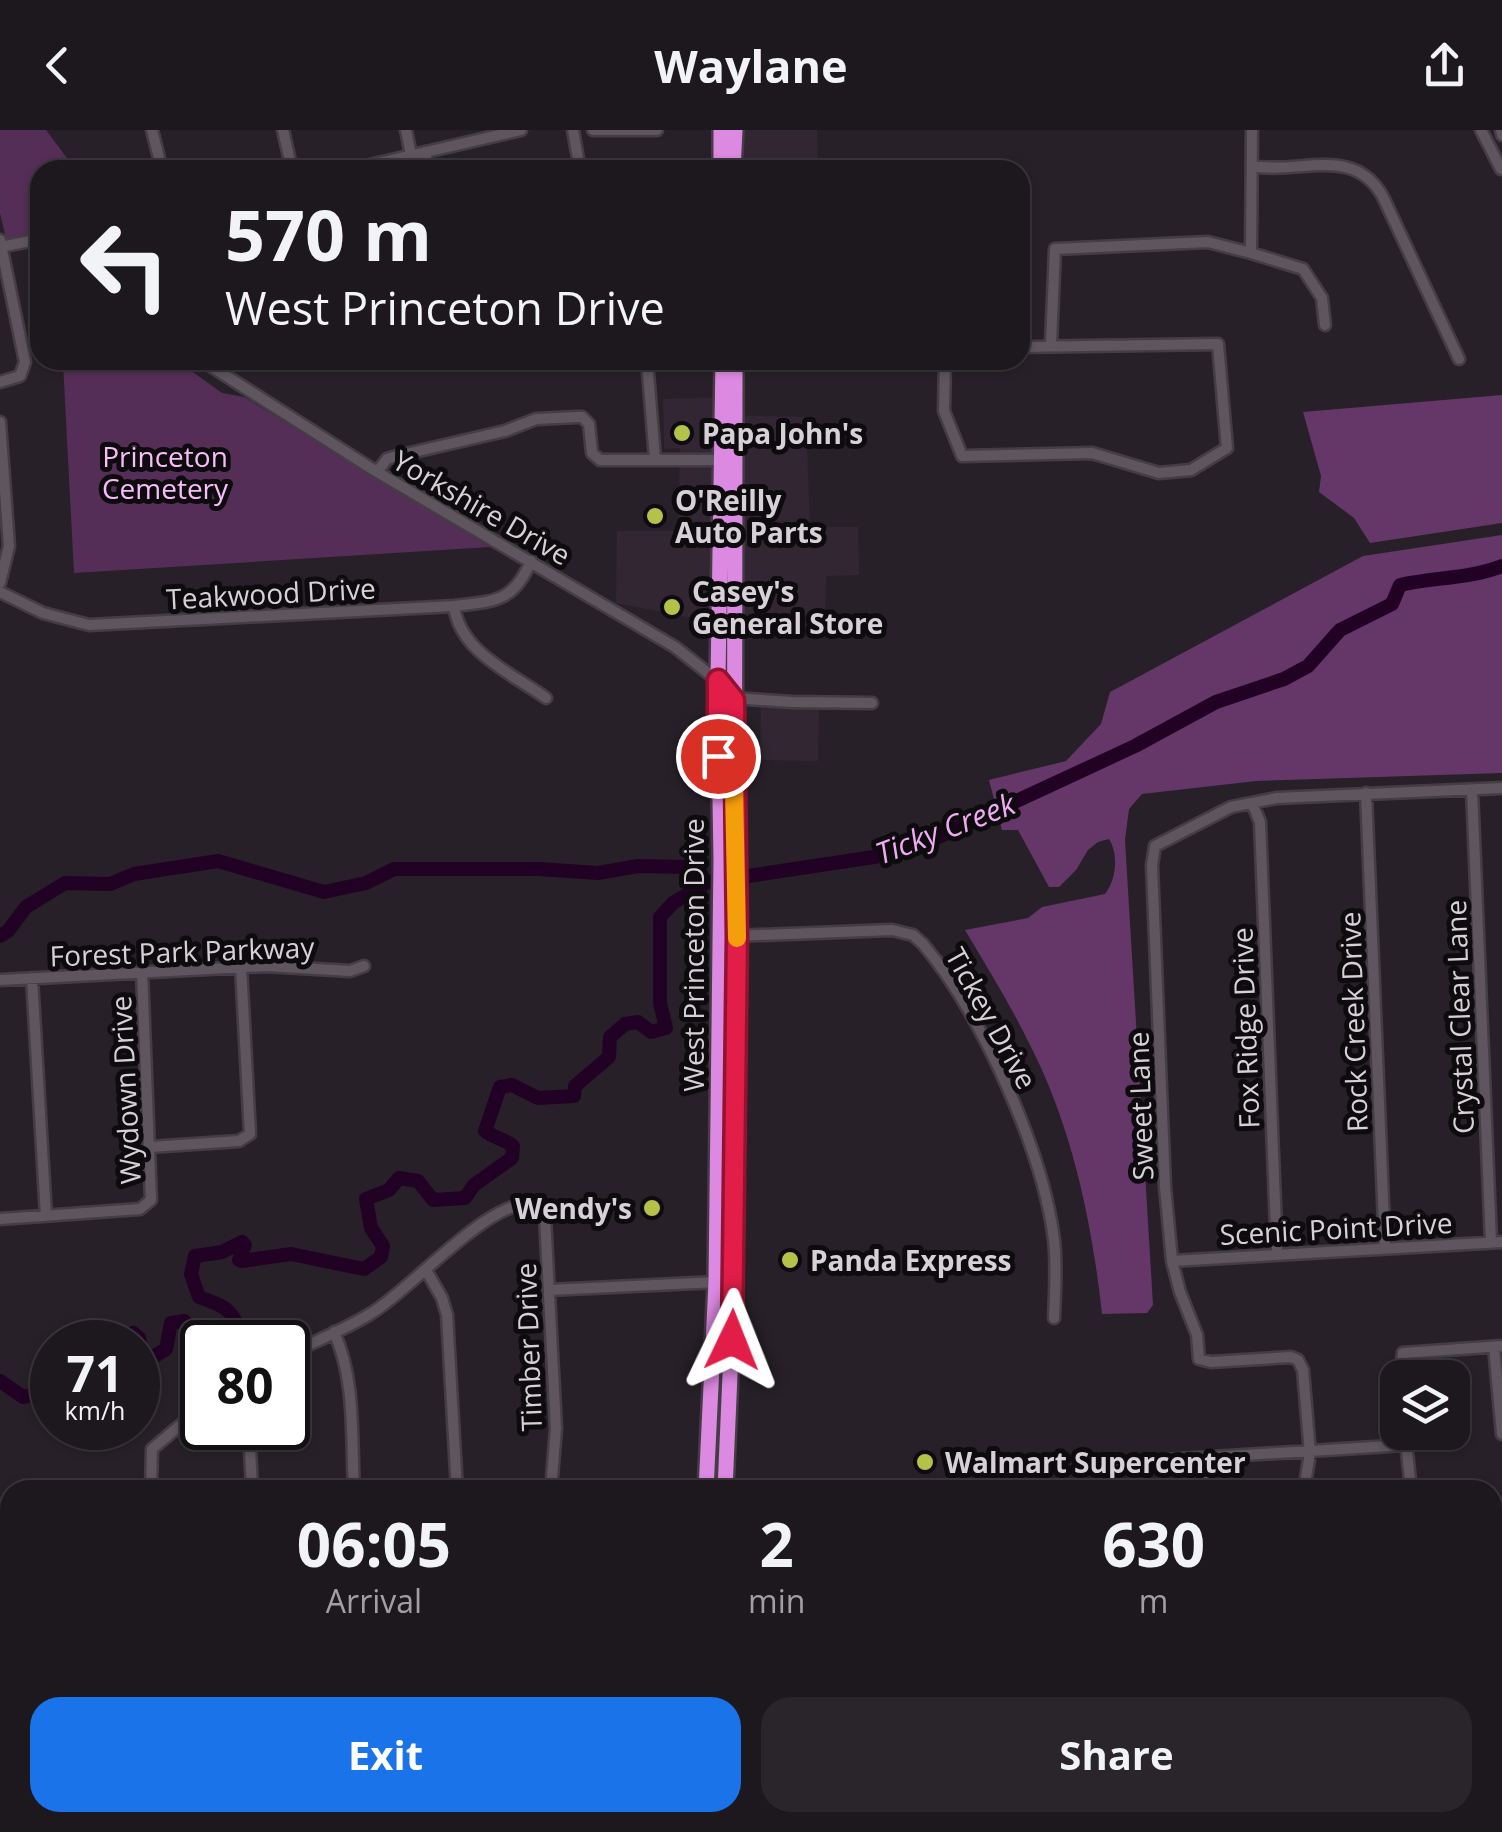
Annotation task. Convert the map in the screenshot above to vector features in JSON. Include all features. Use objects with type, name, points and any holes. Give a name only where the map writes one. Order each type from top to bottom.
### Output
[{"type":"highway","points":[[721,130],[721,160]]},
{"type":"highway","points":[[734,160],[735,130]]},
{"type":"highway","name":"West Princeton Drive","points":[[724,370],[734,700],[729,857],[720,910],[729,936],[734,1283],[725,1480]]},
{"type":"highway","name":"West Princeton Drive","points":[[706,1480],[729,936],[737,904],[729,857],[718,680],[734,370]]},
{"type":"street","points":[[152,130],[160,160]]},
{"type":"street","points":[[283,130],[290,160]]},
{"type":"street","points":[[406,130],[411,155]]},
{"type":"street","points":[[390,160],[521,130]]},
{"type":"street","points":[[573,130],[578,160]]},
{"type":"street","points":[[593,130],[656,130]]},
{"type":"street","points":[[1251,253],[1252,130]]},
{"type":"street","points":[[1481,130],[1502,171]]},
{"type":"street","points":[[426,152],[428,160]]},
{"type":"street","points":[[1502,156],[1502,171]]},
{"type":"street","points":[[1252,166],[1339,164],[1370,179],[1459,359]]},
{"type":"street","points":[[0,382],[20,376],[24,362],[0,245],[30,240]]},
{"type":"street","points":[[1051,344],[1055,249],[1208,242],[1251,253],[1302,269],[1322,298],[1325,325]]},
{"type":"street","points":[[945,370],[944,410],[962,456],[1092,453],[1159,472],[1191,470],[1228,448],[1218,344],[1030,346]]},
{"type":"street","name":"Yorkshire Drive","points":[[218,370],[377,472],[675,647],[718,680],[734,700]]},
{"type":"street","points":[[648,370],[655,459]]},
{"type":"street","points":[[377,472],[392,457],[505,432],[536,419],[582,417],[587,420],[595,457],[606,462],[728,460]]},
{"type":"street","points":[[0,422],[9,546],[0,583]]},
{"type":"street","name":"Teakwood Drive","points":[[0,592],[43,613],[89,625],[454,606],[506,597],[518,586],[531,562]]},
{"type":"street","points":[[454,606],[456,623],[465,639],[546,698]]},
{"type":"street","points":[[734,700],[872,703]]},
{"type":"street","points":[[1252,803],[1277,798],[1502,788]]},
{"type":"street","name":"Crystal Clear Lane","points":[[1472,790],[1496,1242]]},
{"type":"street","name":"Rock Creek Drive","points":[[1366,793],[1385,1248]]},
{"type":"street","name":"Sweet Lane","points":[[1252,803],[1232,807],[1154,846],[1164,1169],[1172,1260],[1197,1335],[1199,1359],[1298,1360],[1303,1370],[1310,1453]]},
{"type":"street","name":"Fox Ridge Drive","points":[[1252,803],[1260,822],[1276,1254]]},
{"type":"street","name":"Tickey Drive","points":[[729,936],[892,930],[913,935],[929,950],[989,1049],[1019,1116],[1052,1231],[1056,1271],[1054,1318]]},
{"type":"street","name":"Forest Park Parkway","points":[[0,980],[288,965],[350,971],[364,966]]},
{"type":"street","points":[[150,1147],[238,1142],[250,1134],[242,967]]},
{"type":"street","name":"Wydown Drive","points":[[46,1216],[140,1209],[148,1205],[152,1195],[142,972]]},
{"type":"street","points":[[0,1219],[46,1216],[32,978]]},
{"type":"street","name":"Timber Drive","points":[[426,1270],[495,1215],[525,1202],[540,1202],[545,1217],[556,1428],[552,1480]]},
{"type":"street","name":"Scenic Point Drive","points":[[1172,1260],[1496,1242]]},
{"type":"street","points":[[310,1344],[370,1314],[426,1270],[447,1315],[456,1480]]},
{"type":"street","points":[[549,1290],[734,1283]]},
{"type":"street","points":[[334,1332],[344,1352],[348,1374],[353,1480]]},
{"type":"street","points":[[1401,1360],[1402,1353],[1498,1347],[1502,1434]]},
{"type":"street","points":[[151,1480],[152,1449],[180,1425]]},
{"type":"street","points":[[1108,1480],[1111,1466],[1117,1463],[1380,1448]]},
{"type":"street","points":[[250,1450],[252,1480]]},
{"type":"street","points":[[1406,1450],[1410,1480]]},
{"type":"street","points":[[1306,1480],[1310,1453]]},
{"type":"street","points":[[1204,1480],[1205,1458]]},
{"type":"shaded area","points":[[743,130],[817,130],[818,160],[743,160]]},
{"type":"shaded area","points":[[1502,395],[1502,523],[1370,543],[1354,518],[1319,492],[1321,476],[1303,412]]},
{"type":"shaded area","points":[[715,398],[716,415],[806,417],[810,527],[858,527],[859,575],[826,576],[825,614],[708,621],[616,603],[617,531],[678,531],[680,448],[664,449],[663,399]]},
{"type":"shaded area","points":[[1502,535],[1502,773],[1256,781],[1142,794],[1129,809],[1125,840],[1153,1305],[1147,1313],[1102,1314],[1086,1210],[1057,1107],[1022,1028],[965,930],[1028,918],[1042,907],[1105,894],[1114,875],[1114,852],[1109,839],[1098,842],[1059,887],[1049,887],[1018,830],[1002,830],[989,780],[1066,761],[1101,724],[1110,692],[1363,556]]},
{"type":"shaded area","points":[[761,707],[819,708],[818,761],[760,760]]},
{"type":"green space","points":[[0,130],[46,130],[68,160],[30,160],[30,233],[6,239],[0,213]]},
{"type":"green space","name":"Princeton Cemetery","points":[[63,370],[190,370],[222,393],[244,397],[490,547],[74,573]]},
{"type":"waterway","points":[[160,1353],[166,1349],[171,1323],[184,1321],[209,1336],[225,1334],[237,1326],[228,1310],[199,1297],[191,1274],[195,1256],[222,1252],[242,1242],[242,1261],[291,1254],[364,1269],[381,1257],[383,1246],[371,1228],[366,1199],[389,1190],[399,1178],[418,1181],[433,1200],[465,1198],[474,1185],[512,1158],[513,1146],[485,1131],[500,1087],[512,1085],[538,1098],[574,1096],[575,1086],[609,1057],[610,1037],[625,1024],[638,1022],[651,1032],[666,1028],[660,1003],[660,917],[673,903],[708,882],[887,855],[939,837],[1135,746],[1216,702],[1284,679],[1308,666],[1340,630],[1392,604],[1400,585],[1502,566]]},
{"type":"waterway","name":"Ticky Creek","points":[[0,936],[26,907],[65,883],[110,884],[134,874],[218,861],[324,892],[366,883],[394,869],[598,873],[638,866],[688,867],[708,882]]},
{"type":"waterway","points":[[0,1381],[23,1397],[30,1395]]},
{"type":"slow traffic","points":[[734,790],[737,938]]},
{"type":"place","name":"Papa John's","points":[[682,433]]},
{"type":"place","name":"O'Reilly Auto Parts","points":[[655,516]]},
{"type":"place","name":"Casey's General Store","points":[[672,607]]},
{"type":"place","name":"Wendy's","points":[[652,1208]]},
{"type":"place","name":"Panda Express","points":[[790,1260]]},
{"type":"place","name":"Walmart Supercenter","points":[[925,1462]]},
{"type":"route","points":[[718,756],[718,680],[734,700],[737,936],[732,1340]]}]
